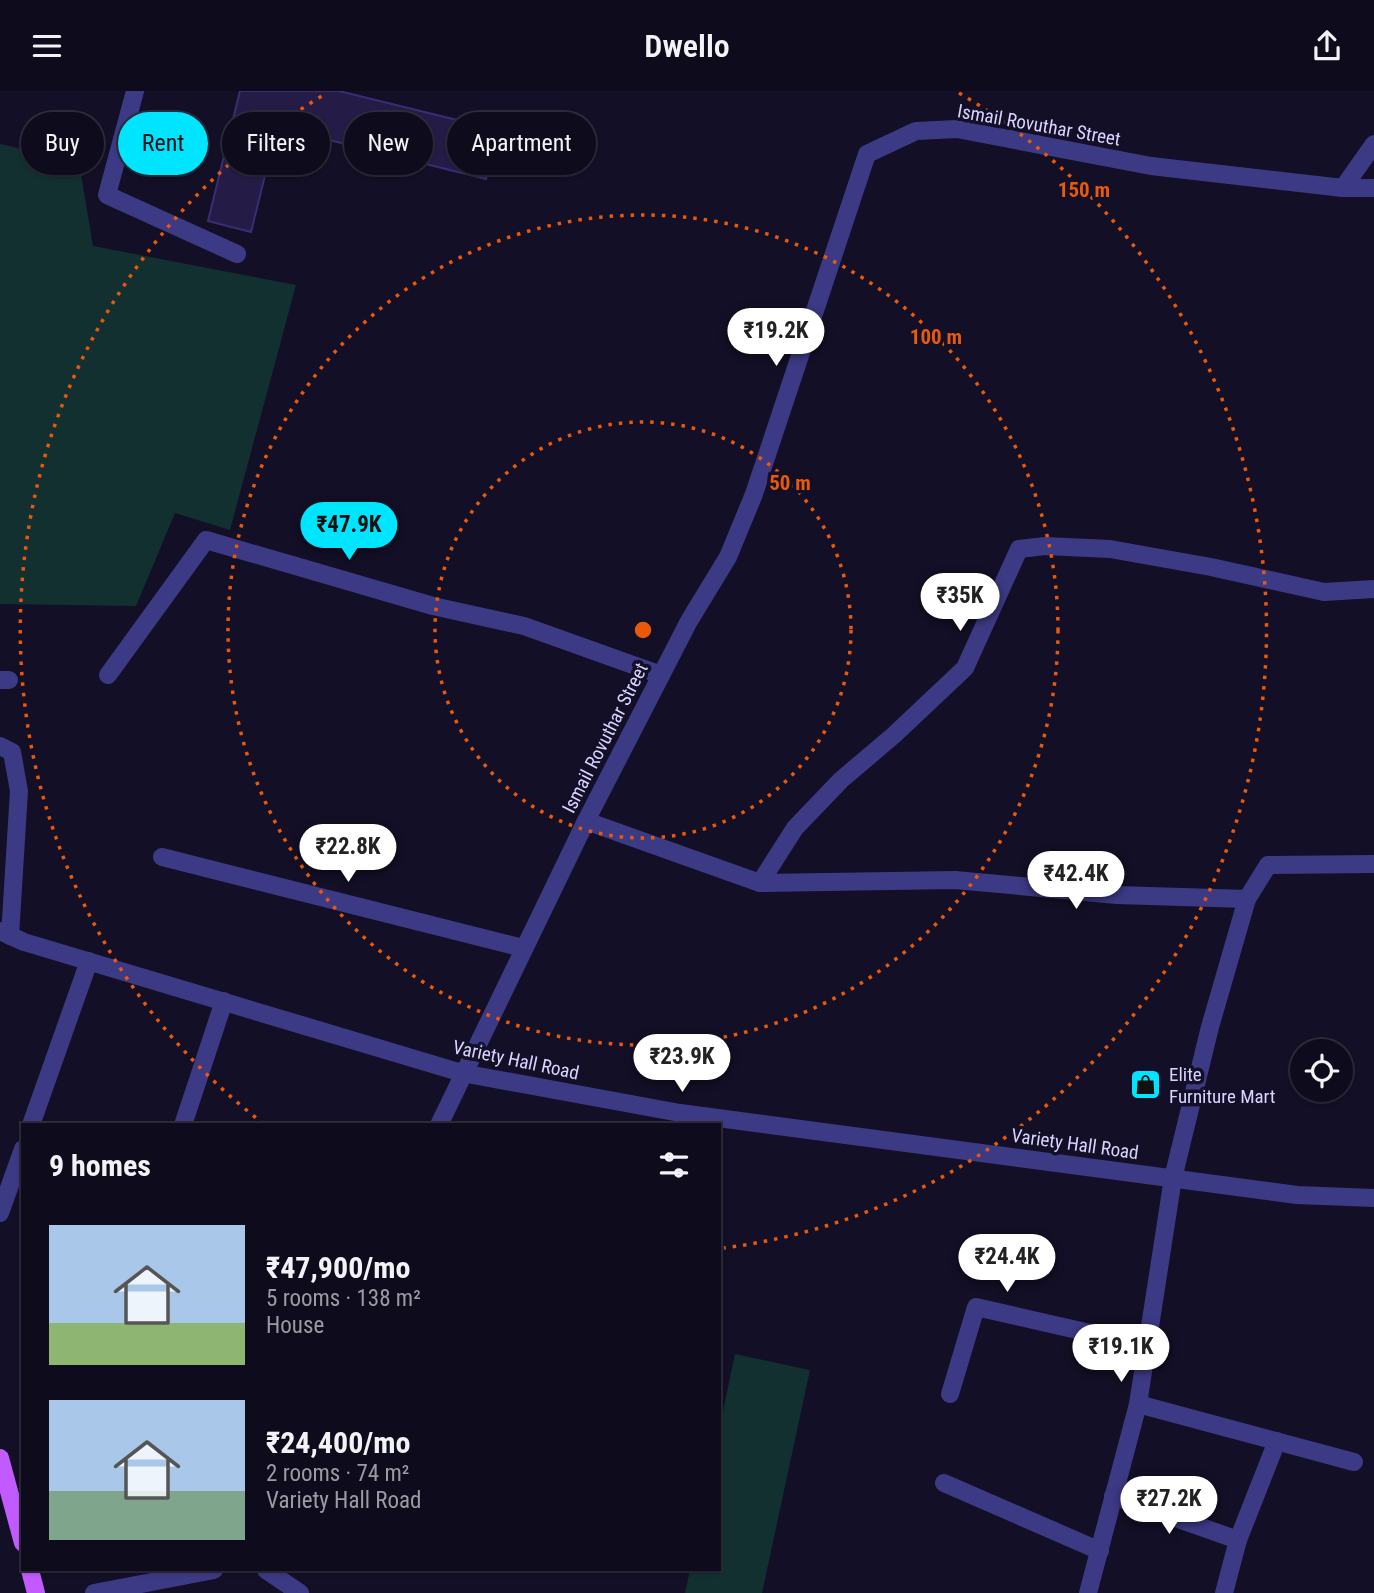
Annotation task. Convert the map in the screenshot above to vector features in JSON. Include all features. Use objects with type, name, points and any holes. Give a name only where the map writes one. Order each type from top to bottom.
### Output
[{"type":"main road","points":[[0,1458],[21,1536]]},
{"type":"main road","points":[[30,1571],[36,1593]]},
{"type":"street","points":[[135,91],[107,195],[237,254]]},
{"type":"street","name":"Ismail Rovuthar Street","points":[[440,1123],[586,821],[689,621],[728,557],[754,494],[867,154],[916,131],[957,129],[1151,166],[1343,188],[1374,188]]},
{"type":"street","points":[[1343,188],[1374,144]]},
{"type":"street","points":[[108,675],[206,540],[433,606],[524,626],[661,675]]},
{"type":"street","points":[[760,883],[795,828],[841,780],[894,736],[965,668],[1019,549],[1110,549],[1324,591],[1374,589]]},
{"type":"street","points":[[0,746],[12,752],[19,791],[5,933]]},
{"type":"street","points":[[586,821],[760,883],[955,880],[1117,895],[1247,899]]},
{"type":"street","points":[[162,857],[523,948]]},
{"type":"street","points":[[1093,1592],[1113,1496],[1138,1404],[1173,1178],[1210,1027],[1247,899],[1268,865],[1374,864]]},
{"type":"street","name":"Variety Hall Road","points":[[5,933],[24,942],[462,1073],[680,1113],[1297,1195],[1374,1198]]},
{"type":"street","points":[[32,1123],[89,961]]},
{"type":"street","points":[[184,1123],[223,1001]]},
{"type":"street","points":[[0,1213],[21,1155]]},
{"type":"street","points":[[950,1394],[976,1307],[1147,1346]]},
{"type":"street","points":[[1138,1404],[1354,1462]]},
{"type":"street","points":[[1224,1593],[1238,1540],[1277,1441]]},
{"type":"street","points":[[944,1483],[1100,1551]]},
{"type":"street","points":[[1113,1496],[1238,1540]]},
{"type":"street","points":[[94,1593],[209,1571]]},
{"type":"street","points":[[267,1571],[300,1593]]},
{"type":"green space","points":[[0,144],[21,149],[21,175],[81,175],[93,246],[296,285],[230,530],[175,513],[136,606],[0,604]]},
{"type":"green space","points":[[735,1354],[810,1370],[762,1593],[685,1593],[690,1571],[721,1571],[721,1420]]},
{"type":"building","points":[[240,91],[339,91],[425,112],[344,112],[344,144],[330,140],[330,112],[235,112]]},
{"type":"building","points":[[433,114],[447,117],[447,169],[433,166]]},
{"type":"building","points":[[222,164],[222,175],[265,175],[251,232],[208,221]]},
{"type":"building","points":[[470,175],[487,175],[486,179]]},
{"type":"place","name":"Elite Furniture Mart","points":[[1146,1085]]}]
